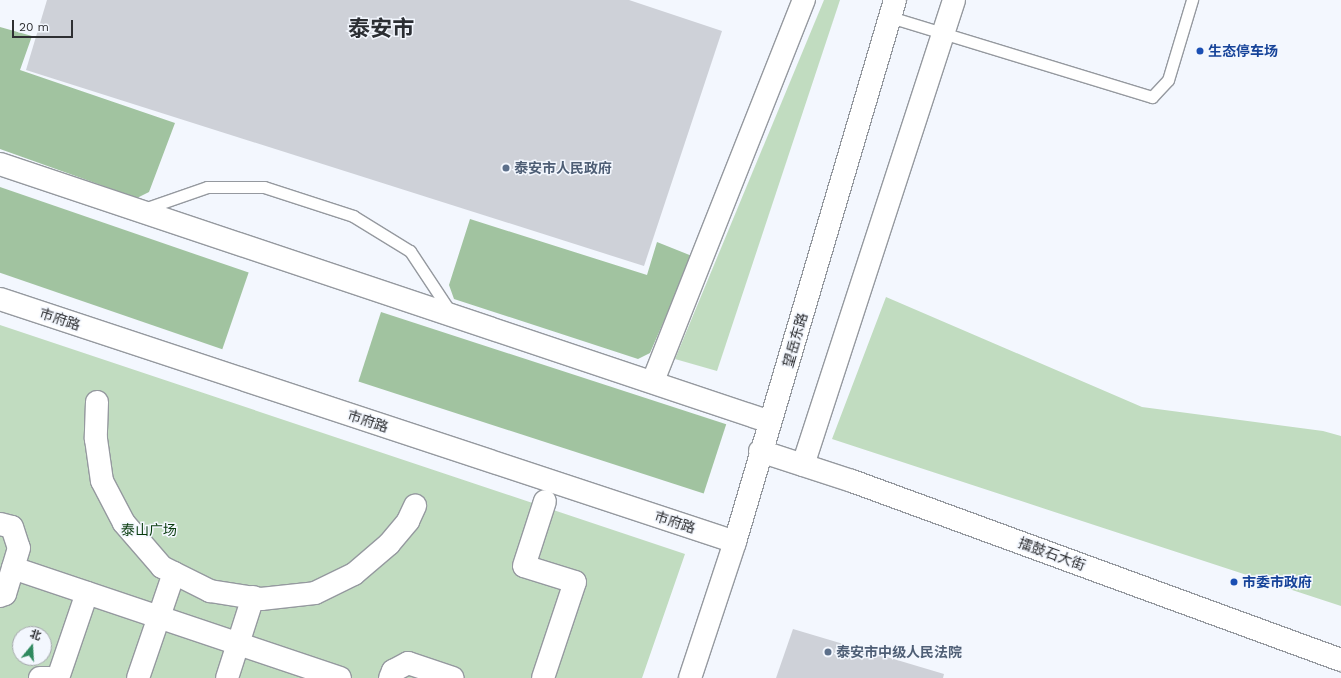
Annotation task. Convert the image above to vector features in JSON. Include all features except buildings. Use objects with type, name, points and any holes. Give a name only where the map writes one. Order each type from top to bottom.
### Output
[{"type":"street","points":[[653,381],[804,0]]},
{"type":"street","points":[[803,465],[954,0]]},
{"type":"street","name":"望岳东路","points":[[690,678],[735,542],[760,452],[893,8]]},
{"type":"street","points":[[0,164],[653,381],[770,422]]},
{"type":"street","name":"市府路","points":[[0,299],[735,542]]},
{"type":"street","points":[[97,402],[96,439],[102,481],[124,523],[162,567],[210,591],[253,597],[315,593],[354,574],[389,544],[408,521],[415,506]]},
{"type":"street","name":"擂鼓石大街","points":[[760,452],[803,465],[1341,660]]},
{"type":"street","points":[[543,678],[575,582],[524,566],[545,501]]},
{"type":"street","points":[[0,524],[12,527],[19,548],[5,594],[0,596]]},
{"type":"street","points":[[13,568],[159,616],[317,674],[340,678]]},
{"type":"street","points":[[138,678],[174,572]]},
{"type":"street","points":[[58,678],[87,592]]},
{"type":"street","points":[[227,678],[253,597]]},
{"type":"street","points":[[390,678],[393,671],[408,662],[453,678]]},
{"type":"street","points":[[40,678],[49,678]]},
{"type":"lane","points":[[893,8],[1152,97],[1168,80],[1192,0]]},
{"type":"lane","points":[[140,210],[207,188],[264,187],[353,216],[410,251],[451,314]]},
{"type":"green space","points":[[824,0],[840,0],[717,371],[675,359]]},
{"type":"green space","points":[[0,27],[32,36],[20,70],[175,123],[149,192],[137,198],[0,149]]},
{"type":"green space","points":[[0,187],[249,273],[222,349],[0,273]]},
{"type":"green space","points":[[470,219],[647,275],[657,242],[692,256],[650,353],[638,359],[454,299],[449,285]]},
{"type":"green space","points":[[886,297],[1142,407],[1323,431],[1341,436],[1341,606],[832,439]]},
{"type":"green space","points":[[381,312],[726,424],[704,494],[358,381]]},
{"type":"green space","name":"泰山广场","points":[[0,325],[685,554],[642,678],[0,678]]},
{"type":"place","name":"生态停车场","points":[[1200,51]]},
{"type":"place","name":"泰安市人民政府","points":[[506,168]]},
{"type":"place","name":"市委市政府","points":[[1234,582]]},
{"type":"place","name":"泰安市中级人民法院","points":[[828,652]]},
{"type":"district","name":"泰安市","points":[[381,29]]}]
